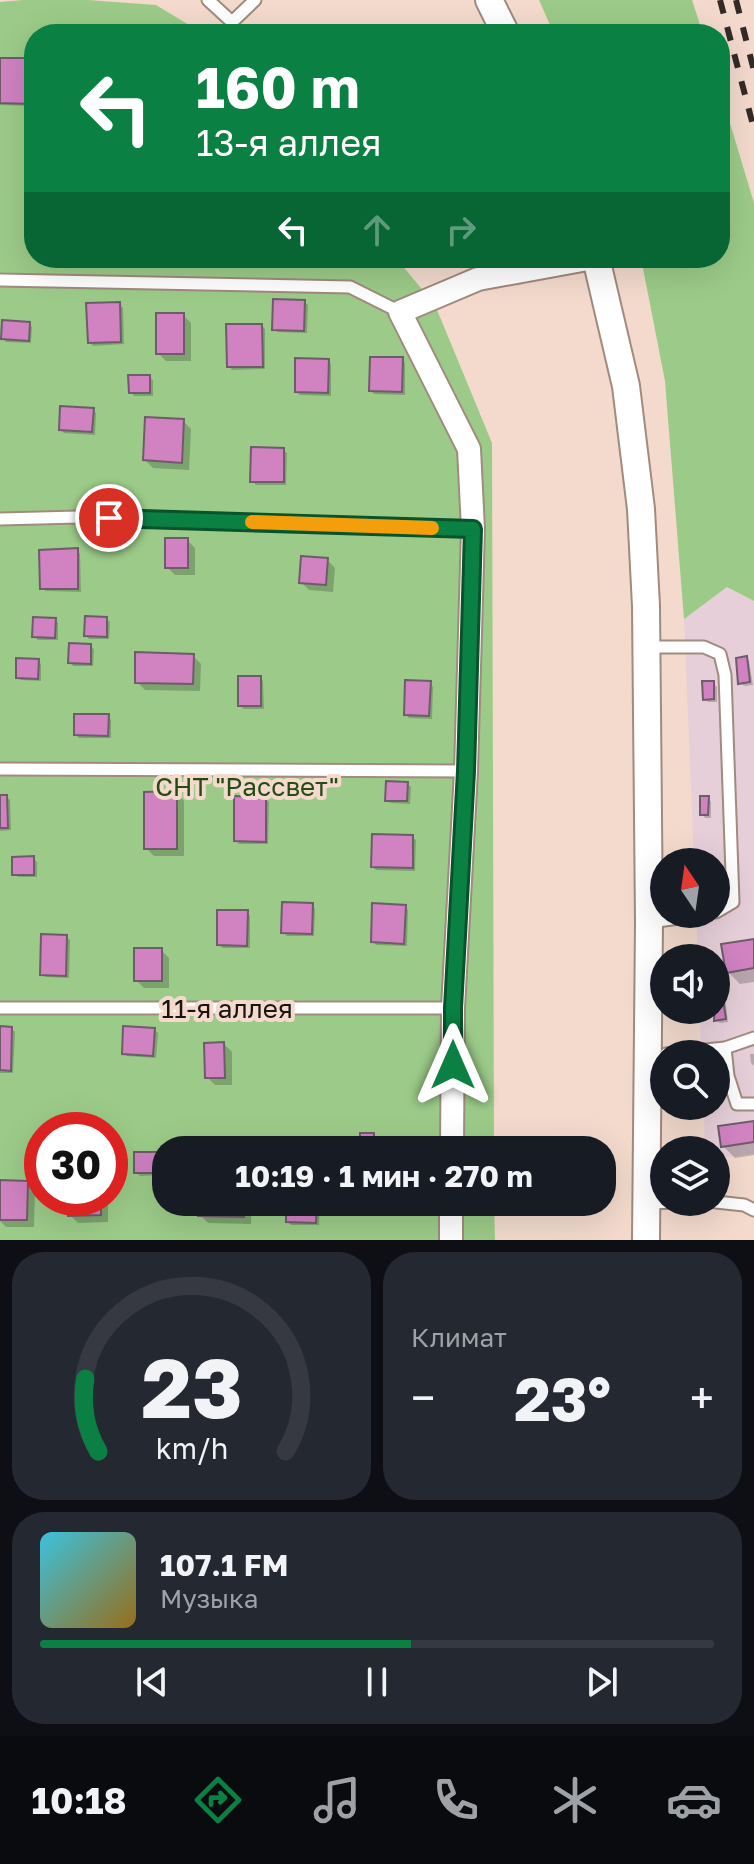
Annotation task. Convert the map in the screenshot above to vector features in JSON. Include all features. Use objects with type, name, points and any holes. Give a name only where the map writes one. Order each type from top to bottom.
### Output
[{"type":"street","points":[[489,0],[501,24]]},
{"type":"street","points":[[452,1136],[453,1008],[466,771],[473,529],[469,449],[400,312],[478,279],[539,268]]},
{"type":"street","points":[[597,268],[626,386],[641,509],[649,922],[658,1040]]},
{"type":"street","points":[[646,1240],[653,1120]]},
{"type":"street","points":[[451,1216],[451,1240]]},
{"type":"lane","points":[[208,0],[232,22],[255,0]]},
{"type":"lane","points":[[0,280],[350,287],[400,312]]},
{"type":"lane","points":[[0,519],[78,517],[473,529]]},
{"type":"lane","points":[[646,647],[704,647],[720,654],[727,705],[733,902],[730,904]]},
{"type":"lane","points":[[0,769],[466,771]]},
{"type":"lane","name":"11-я аллея","points":[[0,1008],[453,1008]]},
{"type":"lane","points":[[730,1046],[754,1038]]},
{"type":"lane","points":[[730,1082],[737,1104],[754,1104]]},
{"type":"lane","points":[[646,1203],[650,1203]]},
{"type":"lane","points":[[730,1204],[754,1210]]},
{"type":"shaded area","points":[[727,587],[754,601],[754,1153],[730,1157],[730,1136],[705,1136],[704,1120],[730,1120],[730,1040],[701,1040],[700,1024],[730,1024],[730,944],[697,944],[697,928],[730,928],[730,848],[693,848],[684,619]]},
{"type":"green space","name":"СНТ \"Рассвет\"","points":[[88,0],[156,5],[187,24],[24,24],[24,268],[404,268],[435,305],[492,443],[494,1136],[152,1136],[152,1216],[494,1216],[495,1240],[0,1240],[0,2]]},
{"type":"green space","points":[[539,0],[692,0],[700,24],[550,24]]},
{"type":"green space","points":[[730,123],[754,203],[754,601],[727,587],[684,619],[665,381],[643,268],[730,268]]},
{"type":"building","points":[[0,58],[24,58],[24,104],[0,103]]},
{"type":"building","points":[[273,299],[305,300],[304,331],[272,330]]},
{"type":"building","points":[[120,302],[121,342],[88,343],[86,303]]},
{"type":"building","points":[[156,313],[184,313],[184,354],[156,354]]},
{"type":"building","points":[[2,320],[30,322],[29,341],[1,339]]},
{"type":"building","points":[[226,324],[262,324],[263,367],[227,367]]},
{"type":"building","points":[[370,357],[403,357],[402,392],[369,391]]},
{"type":"building","points":[[295,358],[329,359],[328,393],[295,392]]},
{"type":"building","points":[[128,375],[150,375],[150,393],[129,393]]},
{"type":"building","points":[[60,406],[94,408],[92,432],[59,430]]},
{"type":"building","points":[[145,417],[184,419],[182,463],[143,460]]},
{"type":"building","points":[[251,447],[284,448],[284,482],[250,482]]},
{"type":"building","points":[[165,538],[188,538],[188,568],[165,568]]},
{"type":"building","points":[[78,548],[78,589],[40,589],[39,550]]},
{"type":"building","points":[[301,556],[328,558],[326,585],[299,583]]},
{"type":"building","points":[[85,616],[107,617],[107,637],[84,636]]},
{"type":"building","points":[[33,617],[56,618],[55,638],[32,637]]},
{"type":"building","points":[[69,643],[91,644],[91,664],[68,663]]},
{"type":"building","points":[[135,652],[194,654],[193,684],[135,683]]},
{"type":"building","points":[[747,656],[750,682],[738,684],[736,658]]},
{"type":"building","points":[[16,658],[39,659],[38,679],[16,678]]},
{"type":"building","points":[[238,676],[261,676],[261,706],[238,706]]},
{"type":"building","points":[[405,680],[431,681],[429,716],[404,715]]},
{"type":"building","points":[[702,681],[714,681],[714,699],[703,700]]},
{"type":"building","points":[[74,714],[109,714],[108,736],[74,735]]},
{"type":"building","points":[[386,781],[408,782],[407,801],[385,801]]},
{"type":"building","points":[[177,791],[177,849],[144,849],[144,792]]},
{"type":"building","points":[[0,795],[7,795],[8,828],[0,828]]},
{"type":"building","points":[[234,796],[266,797],[266,842],[234,841]]},
{"type":"building","points":[[700,796],[709,796],[708,815],[700,815]]},
{"type":"building","points":[[372,834],[413,835],[413,868],[371,867]]},
{"type":"building","points":[[34,856],[34,875],[12,875],[12,857]]},
{"type":"building","points":[[282,902],[313,903],[312,934],[281,933]]},
{"type":"building","points":[[372,903],[406,905],[404,944],[371,942]]},
{"type":"building","points":[[217,910],[248,910],[247,946],[217,945]]},
{"type":"building","points":[[41,934],[67,935],[66,976],[40,975]]},
{"type":"building","points":[[754,939],[754,968],[730,972],[730,944],[721,944]]},
{"type":"building","points":[[134,948],[162,948],[162,981],[134,981]]},
{"type":"building","points":[[0,1026],[12,1027],[11,1071],[0,1070]]},
{"type":"building","points":[[123,1026],[155,1028],[153,1056],[122,1054]]},
{"type":"building","points":[[224,1042],[225,1078],[205,1078],[204,1043]]},
{"type":"building","points":[[754,1121],[754,1142],[730,1146],[730,1136],[719,1136],[718,1126]]},
{"type":"building","points":[[360,1133],[374,1133],[374,1136],[360,1136]]},
{"type":"building","points":[[134,1152],[152,1152],[152,1173],[134,1173]]},
{"type":"building","points":[[0,1180],[24,1181],[24,1216],[27,1216],[27,1220],[0,1220]]},
{"type":"building","points":[[286,1216],[316,1216],[316,1223],[286,1222]]},
{"type":"railway","points":[[720,0],[726,24]]},
{"type":"railway","points":[[736,0],[754,71]]},
{"type":"railway","points":[[730,38],[754,129]]},
{"type":"slow traffic","points":[[252,522],[432,528]]},
{"type":"route","points":[[109,518],[473,529],[453,1065]]}]
